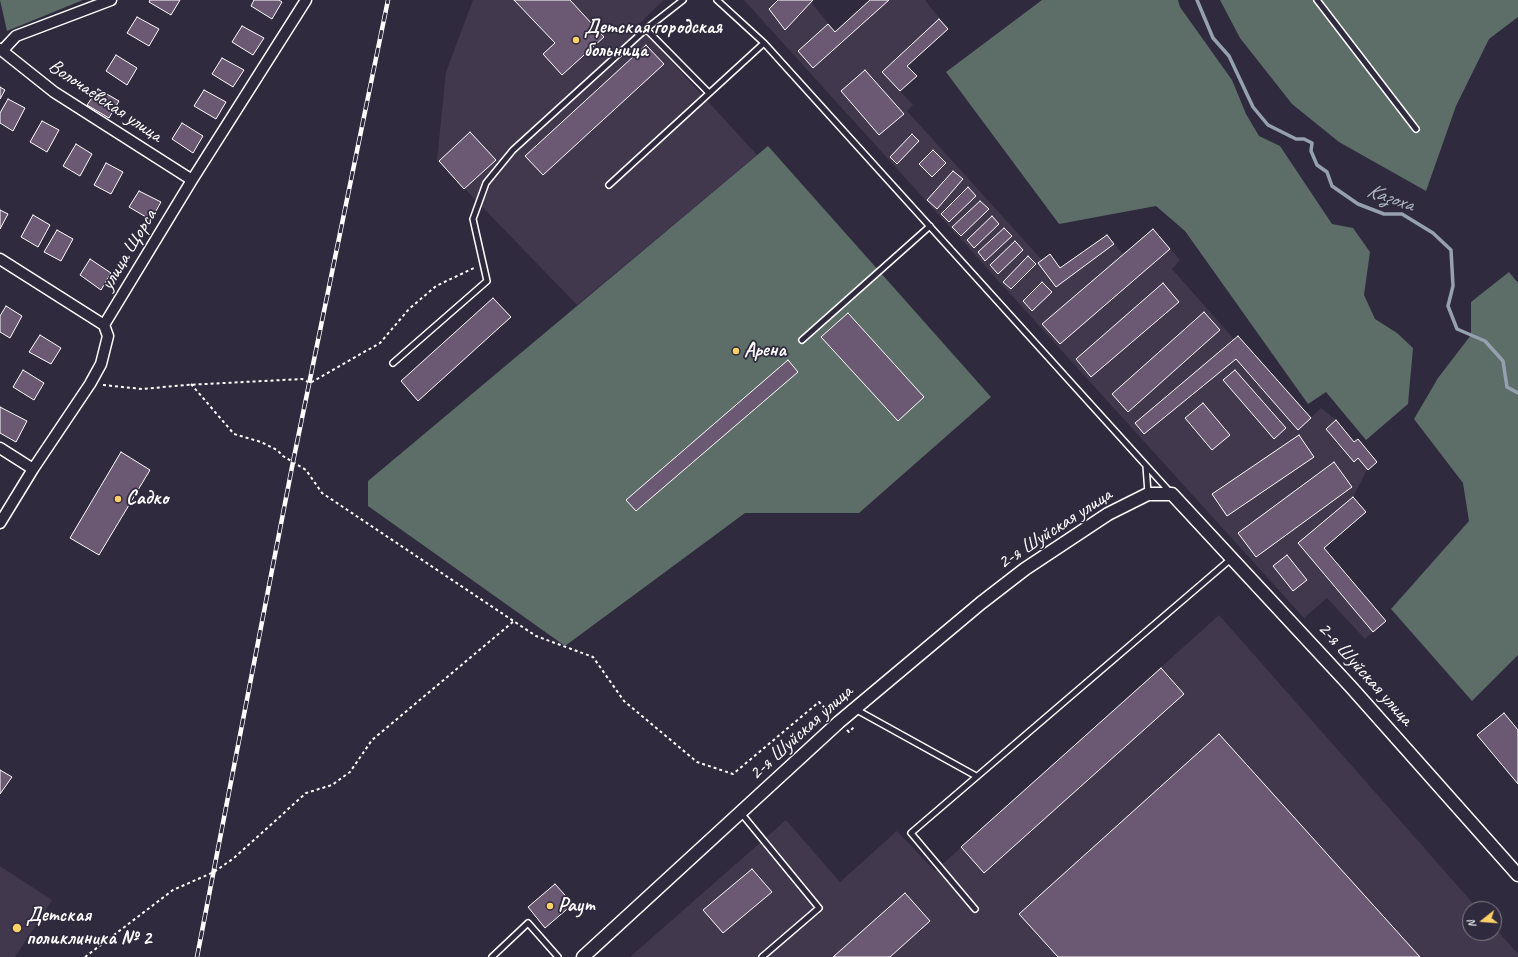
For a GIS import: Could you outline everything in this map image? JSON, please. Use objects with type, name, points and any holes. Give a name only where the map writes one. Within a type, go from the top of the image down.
[{"type":"street","points":[[1,48],[16,36],[111,0]]},
{"type":"street","name":"улица Щорса","points":[[104,325],[192,180],[306,0]]},
{"type":"street","name":"Волочаевская улица","points":[[1,48],[54,92],[192,180]]},
{"type":"street","points":[[0,259],[104,325],[108,336],[101,364],[90,384],[33,469],[0,523]]},
{"type":"street","points":[[0,448],[33,469]]},
{"type":"street","name":"2-я Шуйская улица","points":[[583,957],[839,722],[981,603],[1025,569],[1108,514],[1148,494],[1172,494],[1352,687],[1518,875]]},
{"type":"lane","points":[[394,363],[487,281],[473,219],[486,183],[513,150],[646,29],[683,0]]},
{"type":"lane","points":[[717,0],[764,43],[1172,494]]},
{"type":"lane","points":[[1317,0],[1416,129]]},
{"type":"lane","points":[[646,29],[708,92]]},
{"type":"lane","points":[[609,185],[708,92],[764,43]]},
{"type":"lane","points":[[802,340],[930,226]]},
{"type":"lane","points":[[1146,466],[1148,494]]},
{"type":"lane","points":[[974,909],[911,833],[1232,558]]},
{"type":"lane","points":[[855,709],[976,776]]},
{"type":"lane","points":[[741,813],[819,908],[762,957]]},
{"type":"lane","points":[[492,957],[528,923],[558,957]]},
{"type":"path","points":[[90,384],[142,389],[191,384],[302,380],[310,383],[380,343],[409,309],[436,286],[482,264]]},
{"type":"path","points":[[191,384],[234,434],[261,442],[277,450],[283,456],[306,470],[322,493],[536,636],[593,657],[624,701],[697,762],[733,774],[819,702],[849,732],[866,715]]},
{"type":"path","points":[[85,957],[173,890],[214,872],[234,858],[306,793],[332,785],[350,772],[372,740],[514,621]]},
{"type":"shaded area","points":[[473,0],[664,0],[638,25],[757,155],[577,305],[437,160],[446,72]]},
{"type":"shaded area","points":[[744,0],[813,0],[811,2],[835,32],[870,0],[925,0],[948,29],[908,66],[917,76],[900,91],[913,105],[907,111],[1042,260],[1050,254],[1061,268],[1107,235],[1123,254],[1153,229],[1180,260],[1172,269],[1234,339],[1238,336],[1311,417],[1321,408],[1336,420],[1354,442],[1358,439],[1377,462],[1367,470],[1353,497],[1366,512],[1324,548],[1386,621],[1365,639],[1327,598],[1304,618]]},
{"type":"shaded area","points":[[1219,615],[1471,901],[1462,901],[1462,941],[1502,941],[1502,936],[1518,954],[1518,957],[630,957],[786,820],[840,882],[897,831],[935,871]]},
{"type":"shaded area","name":"Детская поликлиника № 2","points":[[0,866],[52,900],[15,957],[0,957]]},
{"type":"green space","points":[[0,0],[83,0],[7,31]]},
{"type":"green space","points":[[1042,0],[1178,0],[1180,7],[1232,80],[1246,114],[1259,136],[1280,146],[1332,224],[1353,228],[1370,252],[1364,295],[1375,319],[1397,333],[1413,348],[1408,404],[1366,440],[1326,392],[1308,404],[1185,231],[1156,206],[1059,224],[946,72]]},
{"type":"green space","points":[[1220,0],[1518,0],[1518,17],[1489,39],[1456,106],[1426,191],[1339,142],[1292,104],[1240,38]]},
{"type":"green space","name":"Арена","points":[[768,146],[991,397],[859,513],[745,513],[565,646],[368,506],[368,481]]},
{"type":"green space","points":[[1509,272],[1518,283],[1518,655],[1472,701],[1391,609],[1469,521],[1463,483],[1414,419],[1438,378],[1471,335],[1471,302]]},
{"type":"building","points":[[150,0],[180,0],[171,15],[149,2]]},
{"type":"building","points":[[254,0],[279,0],[282,2],[272,19],[251,6]]},
{"type":"building","name":"Детская городская больница","points":[[514,0],[570,0],[604,37],[562,75],[543,54],[555,43]]},
{"type":"building","points":[[778,0],[813,0],[785,30],[769,9]]},
{"type":"building","points":[[870,0],[889,0],[813,68],[798,51],[828,24],[835,32]]},
{"type":"building","points":[[137,17],[159,29],[149,46],[127,33]]},
{"type":"building","points":[[939,19],[948,29],[907,66],[917,76],[900,91],[882,72]]},
{"type":"building","points":[[242,26],[264,38],[253,55],[232,42]]},
{"type":"building","points":[[646,45],[664,64],[543,175],[525,156]]},
{"type":"building","points":[[116,55],[137,68],[127,85],[106,71]]},
{"type":"building","points":[[222,58],[244,70],[233,87],[212,74]]},
{"type":"building","points":[[865,70],[904,114],[879,135],[841,91]]},
{"type":"building","points":[[0,87],[5,90],[0,99]]},
{"type":"building","points":[[98,89],[119,101],[109,118],[87,105]]},
{"type":"building","points":[[204,90],[226,102],[216,119],[194,106]]},
{"type":"building","points":[[8,99],[25,108],[13,131],[0,123],[0,113]]},
{"type":"building","points":[[42,121],[59,130],[47,152],[30,142]]},
{"type":"building","points":[[182,123],[203,136],[193,153],[172,139]]},
{"type":"building","points":[[470,132],[496,160],[464,189],[439,161]]},
{"type":"building","points":[[912,134],[919,141],[897,164],[890,157]]},
{"type":"building","points":[[76,144],[92,154],[80,176],[63,166]]},
{"type":"building","points":[[933,150],[946,163],[932,177],[919,164]]},
{"type":"building","points":[[106,163],[123,172],[111,194],[94,185]]},
{"type":"building","points":[[953,171],[963,179],[937,209],[927,200]]},
{"type":"building","points":[[968,187],[976,196],[949,222],[941,214]]},
{"type":"building","points":[[139,191],[161,202],[151,220],[129,207]]},
{"type":"building","points":[[980,201],[989,209],[961,236],[952,227]]},
{"type":"building","points":[[0,210],[8,214],[0,229]]},
{"type":"building","points":[[33,215],[50,225],[38,247],[21,237]]},
{"type":"building","points":[[992,216],[999,224],[974,248],[967,240]]},
{"type":"building","points":[[1004,228],[1012,236],[985,261],[978,252]]},
{"type":"building","points":[[1153,229],[1170,249],[1060,344],[1042,324]]},
{"type":"building","points":[[57,230],[73,239],[61,261],[44,252]]},
{"type":"building","points":[[1107,235],[1114,244],[1056,287],[1038,263],[1050,254],[1060,268]]},
{"type":"building","points":[[1015,241],[1023,250],[998,274],[990,265]]},
{"type":"building","points":[[1028,256],[1036,264],[1011,289],[1003,282]]},
{"type":"building","points":[[90,259],[111,273],[101,290],[80,275]]},
{"type":"building","points":[[1042,282],[1052,292],[1032,311],[1023,301]]},
{"type":"building","points":[[1163,283],[1179,302],[1091,377],[1076,359]]},
{"type":"building","points":[[493,298],[511,317],[418,401],[401,381]]},
{"type":"building","points":[[6,306],[22,316],[10,338],[0,332],[0,316]]},
{"type":"building","points":[[1204,312],[1220,330],[1128,412],[1112,394]]},
{"type":"building","name":"Арена","points":[[848,313],[924,397],[898,421],[821,337]]},
{"type":"building","points":[[40,335],[61,348],[51,364],[29,352]]},
{"type":"building","points":[[1238,336],[1311,418],[1298,430],[1236,359],[1144,434],[1135,423]]},
{"type":"building","points":[[788,360],[798,372],[636,511],[626,500]]},
{"type":"building","points":[[23,370],[44,383],[34,400],[13,387]]},
{"type":"building","points":[[1235,370],[1286,428],[1274,439],[1223,380]]},
{"type":"building","points":[[1203,403],[1230,435],[1212,450],[1185,418]]},
{"type":"building","points":[[0,407],[27,421],[16,442],[0,433]]},
{"type":"building","points":[[1336,420],[1354,442],[1358,439],[1377,462],[1368,470],[1358,458],[1354,462],[1326,429]]},
{"type":"building","points":[[1299,435],[1314,457],[1227,516],[1212,494]]},
{"type":"building","points":[[121,452],[150,470],[99,555],[70,538]]},
{"type":"building","points":[[1334,462],[1352,487],[1256,557],[1238,533]]},
{"type":"building","points":[[1353,497],[1366,512],[1324,548],[1386,621],[1373,632],[1298,543]]},
{"type":"building","points":[[1287,555],[1307,580],[1293,591],[1273,566]]},
{"type":"building","points":[[1161,668],[1184,694],[984,873],[961,847]]},
{"type":"building","points":[[1504,713],[1518,730],[1518,784],[1477,735]]},
{"type":"building","points":[[1219,734],[1420,957],[1058,957],[1019,914]]},
{"type":"building","points":[[0,770],[12,777],[0,794]]},
{"type":"building","points":[[752,869],[772,892],[723,933],[703,910]]},
{"type":"building","name":"Раут","points":[[555,884],[573,904],[545,928],[528,907]]},
{"type":"building","points":[[905,893],[930,921],[890,957],[833,957]]},
{"type":"waterway","name":"Казоха","points":[[1197,0],[1213,38],[1229,56],[1253,107],[1268,125],[1296,139],[1304,139],[1312,143],[1311,151],[1317,165],[1327,172],[1332,186],[1358,204],[1384,214],[1402,214],[1433,233],[1451,250],[1453,286],[1448,306],[1457,329],[1485,341],[1503,361],[1507,387],[1518,393]]},
{"type":"railway","points":[[197,957],[293,462],[388,0]]},
{"type":"place","name":"Детская городская больница","points":[[576,40]]},
{"type":"place","name":"Арена","points":[[736,351]]},
{"type":"place","name":"Садко","points":[[118,499]]},
{"type":"place","name":"Раут","points":[[550,906]]},
{"type":"place","name":"Детская поликлиника № 2","points":[[17,928]]}]
